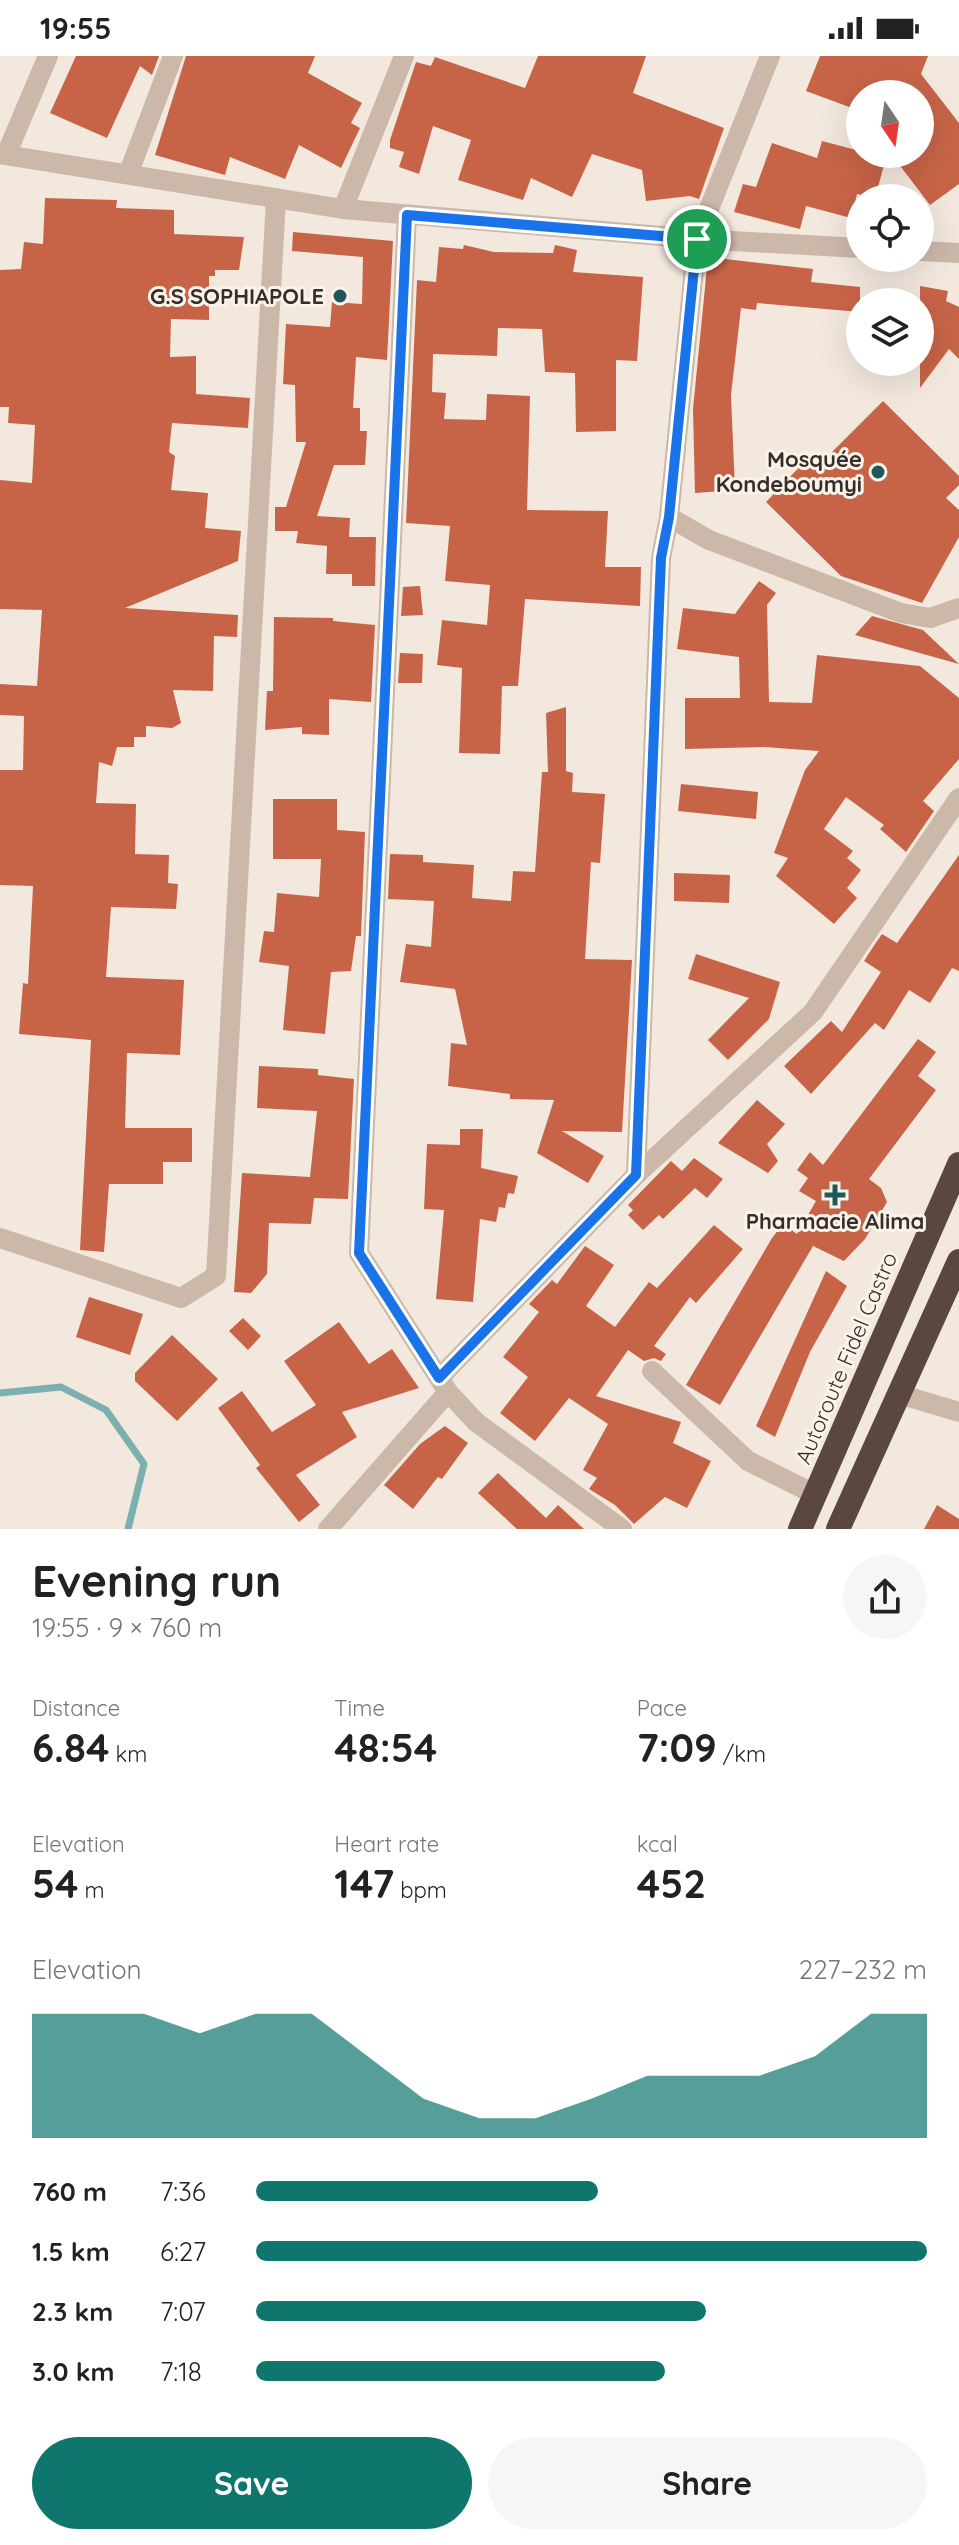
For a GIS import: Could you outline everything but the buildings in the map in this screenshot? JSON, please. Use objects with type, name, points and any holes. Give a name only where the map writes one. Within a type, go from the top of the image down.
[{"type":"highway","name":"Autoroute Fidel Castro","points":[[800,1529],[959,1164]]},
{"type":"highway","points":[[838,1529],[959,1261]]},
{"type":"street","points":[[48,56],[3,154],[343,209],[697,239],[846,247]]},
{"type":"street","points":[[129,172],[173,56]]},
{"type":"street","points":[[343,209],[404,56]]},
{"type":"street","points":[[636,1175],[661,558],[669,517],[697,239],[770,56]]},
{"type":"street","points":[[0,1238],[181,1298],[216,1276],[276,199]]},
{"type":"street","points":[[407,215],[359,1253],[443,1385],[476,1422],[622,1529]]},
{"type":"street","points":[[934,252],[959,253]]},
{"type":"street","points":[[669,517],[709,540],[901,613],[930,618],[959,608]]},
{"type":"street","points":[[328,1529],[443,1385],[636,1175],[813,1012],[959,798]]},
{"type":"street","points":[[652,1371],[748,1461],[816,1495]]},
{"type":"street","points":[[899,1394],[959,1412]]},
{"type":"waterway","points":[[0,1393],[61,1387],[106,1410],[144,1464],[128,1529]]},
{"type":"place","name":"G.S SOPHIAPOLE","points":[[340,296]]},
{"type":"place","name":"Mosquée Kondeboumyi","points":[[878,472]]},
{"type":"place","name":"Pharmacie Alima","points":[[835,1195]]},
{"type":"route","points":[[407,215],[697,239],[669,517],[661,558],[636,1175],[439,1378],[359,1253],[407,215]]}]
